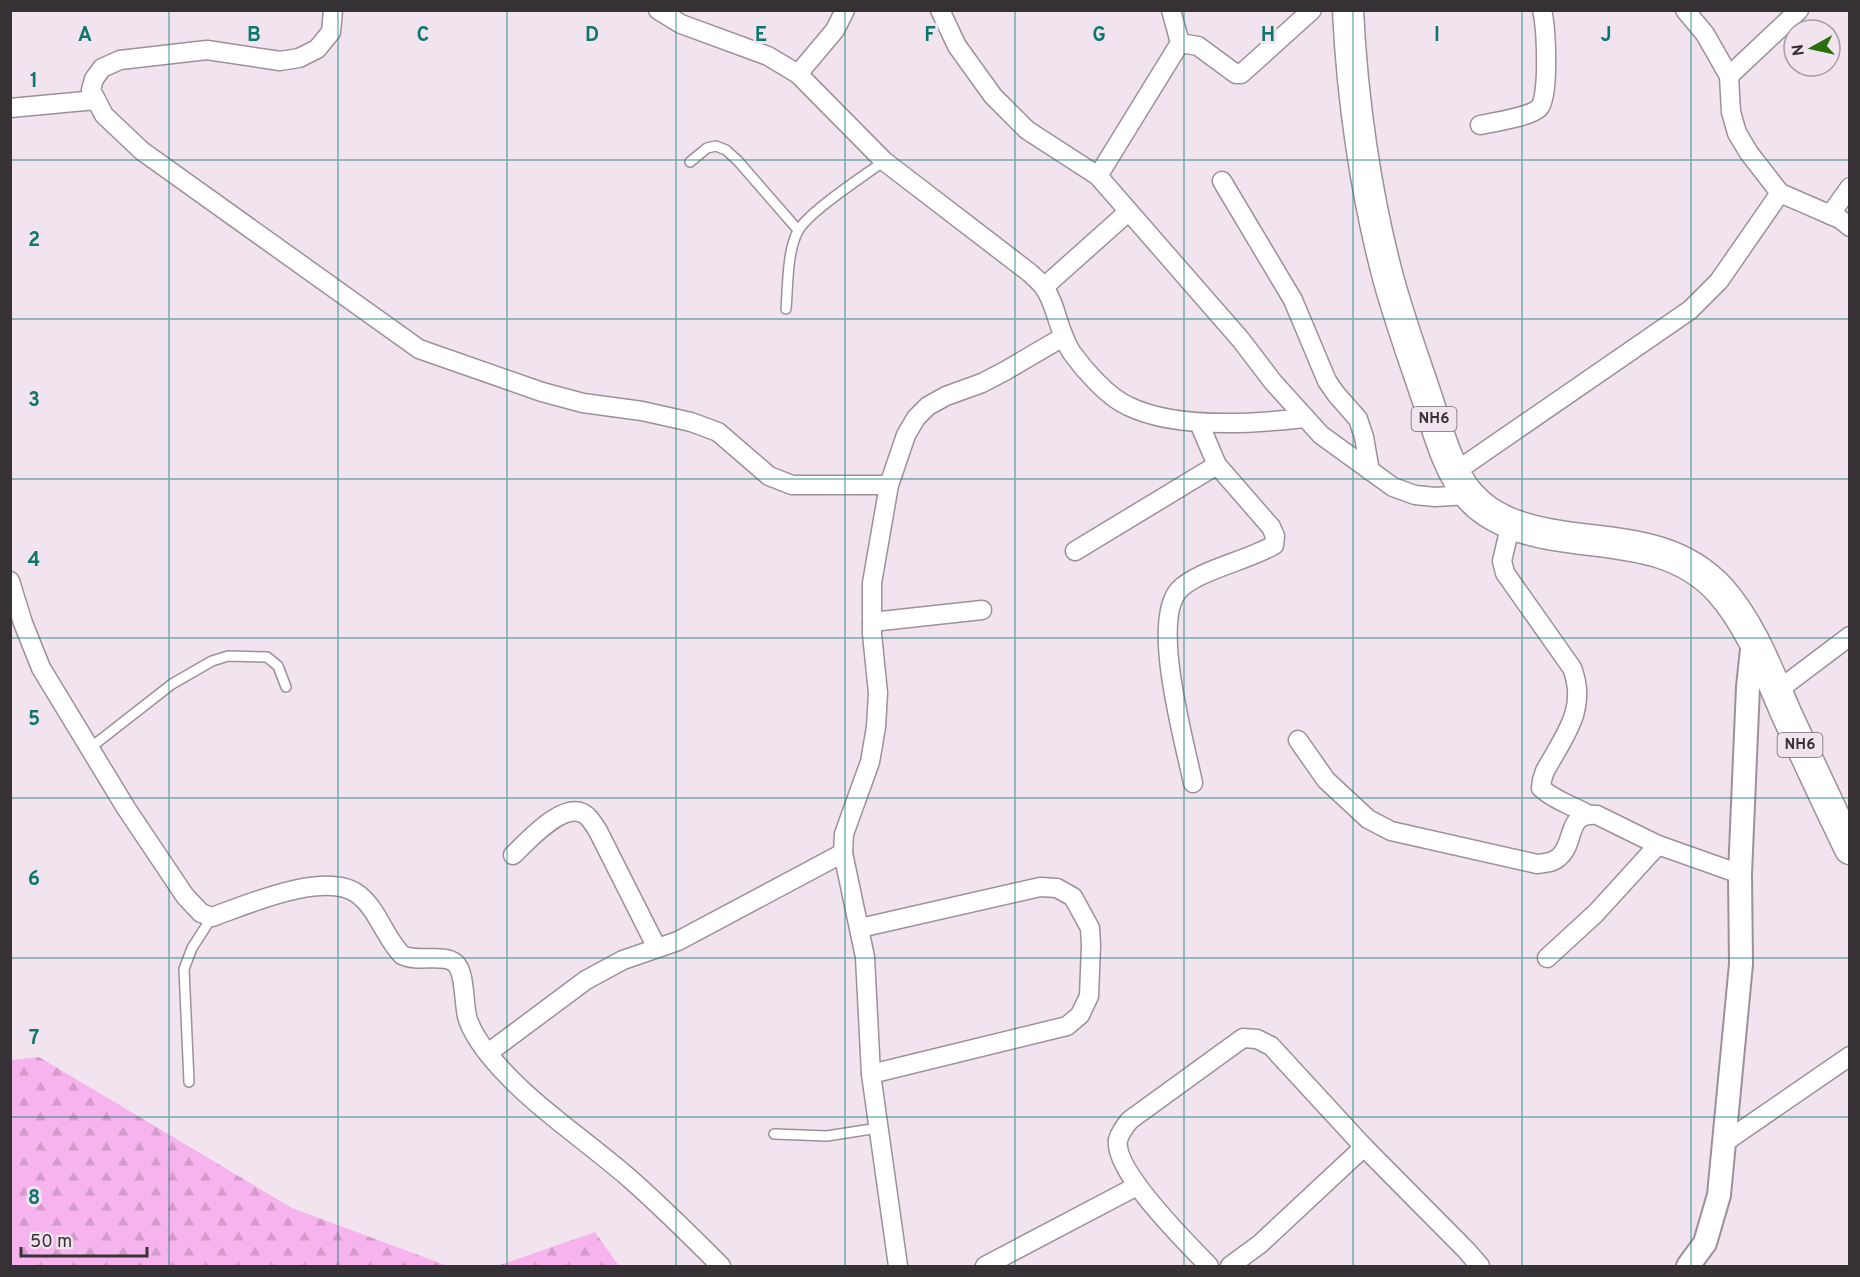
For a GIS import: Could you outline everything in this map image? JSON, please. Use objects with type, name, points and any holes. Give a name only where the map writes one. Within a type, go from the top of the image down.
[{"type":"highway","name":"NH6","points":[[1348,10],[1361,137],[1379,240],[1399,314],[1440,437],[1462,484],[1489,513],[1511,523],[1534,531],[1640,547],[1689,565],[1720,590],[1754,640],[1850,849]]},
{"type":"street","points":[[333,10],[331,32],[317,49],[299,58],[280,61],[207,50],[120,60],[102,68],[94,79],[91,90],[104,115],[142,151],[419,349],[542,392],[583,403],[642,411],[691,422],[718,432],[770,476],[792,485],[890,485]]},
{"type":"street","points":[[658,10],[681,24],[768,56],[798,74],[884,161],[1030,273],[1044,287],[1063,337],[1073,354],[1110,395],[1127,406],[1150,415],[1199,423],[1272,422],[1304,418]]},
{"type":"street","points":[[798,74],[835,30],[845,10]]},
{"type":"street","points":[[940,10],[957,46],[993,96],[1027,129],[1098,176],[1241,340],[1304,418],[1321,435],[1393,488],[1415,495],[1435,497],[1462,484],[1690,310],[1719,280],[1780,193]]},
{"type":"street","points":[[1098,176],[1180,43],[1171,10]]},
{"type":"street","points":[[1180,43],[1198,46],[1236,74],[1241,74],[1311,10]]},
{"type":"street","points":[[1480,125],[1526,114],[1536,110],[1543,103],[1546,42],[1542,10]]},
{"type":"street","points":[[1685,10],[1705,34],[1729,76],[1731,112],[1737,133],[1749,153],[1780,193],[1840,219],[1850,227]]},
{"type":"street","points":[[1729,76],[1799,10]]},
{"type":"street","points":[[10,108],[96,99]]},
{"type":"street","points":[[1222,182],[1293,300],[1327,381],[1358,419],[1370,471]]},
{"type":"street","points":[[1830,215],[1850,187]]},
{"type":"street","points":[[1044,287],[1128,212]]},
{"type":"street","points":[[898,1266],[871,1074],[865,957],[843,853],[844,834],[870,762],[876,727],[878,693],[872,622],[872,583],[890,485],[906,435],[916,418],[928,406],[946,396],[982,383],[1063,337]]},
{"type":"street","points":[[1193,783],[1170,677],[1168,648],[1172,601],[1179,589],[1197,578],[1274,545],[1275,536],[1271,526],[1217,465],[1199,423]]},
{"type":"street","points":[[1076,551],[1217,465]]},
{"type":"street","points":[[1511,523],[1502,561],[1505,573],[1572,668],[1576,680],[1577,708],[1545,771],[1541,788],[1560,801],[1575,806],[1587,814],[1597,815],[1658,844],[1740,874]]},
{"type":"street","points":[[10,581],[23,622],[42,668],[126,808],[184,896],[201,913],[212,917],[288,890],[309,886],[331,886],[358,894],[371,908],[402,955],[415,959],[450,960],[458,966],[469,1022],[488,1053],[525,1093],[629,1178],[721,1266]]},
{"type":"street","points":[[872,622],[982,610]]},
{"type":"street","points":[[1777,691],[1850,636]]},
{"type":"street","points":[[1688,1266],[1705,1243],[1719,1195],[1725,1142],[1741,964],[1740,874],[1748,687],[1754,640]]},
{"type":"street","points":[[1298,740],[1326,780],[1368,819],[1391,831],[1537,864],[1551,862],[1561,856],[1578,819],[1587,814]]},
{"type":"street","points":[[513,855],[552,820],[565,812],[575,811],[586,815],[598,831],[657,948]]},
{"type":"street","points":[[1547,958],[1596,914],[1658,844]]},
{"type":"street","points":[[488,1053],[586,980],[623,960],[678,941],[843,853]]},
{"type":"street","points":[[860,928],[1040,887],[1057,888],[1073,897],[1090,928],[1089,996],[1080,1015],[1067,1026],[871,1074]]},
{"type":"street","points":[[1209,1266],[1137,1186],[1120,1156],[1118,1141],[1122,1130],[1130,1120],[1243,1038],[1257,1039],[1272,1046],[1364,1147],[1480,1266]]},
{"type":"street","points":[[1725,1142],[1850,1056]]},
{"type":"street","points":[[1230,1266],[1260,1244],[1364,1147]]},
{"type":"street","points":[[985,1266],[1137,1186]]},
{"type":"lane","points":[[690,162],[707,148],[716,146],[726,150],[798,230]]},
{"type":"lane","points":[[786,309],[792,252],[798,230],[812,214],[884,161]]},
{"type":"lane","points":[[90,748],[172,684],[212,661],[228,656],[267,657],[278,666],[285,687]]},
{"type":"lane","points":[[189,1082],[184,969],[192,948],[212,917]]},
{"type":"lane","points":[[774,1134],[827,1136],[878,1128]]},
{"type":"green space","points":[[39,1057],[292,1208],[448,1266],[11,1266],[11,1060]]},
{"type":"green space","points":[[595,1232],[619,1266],[497,1266]]}]
